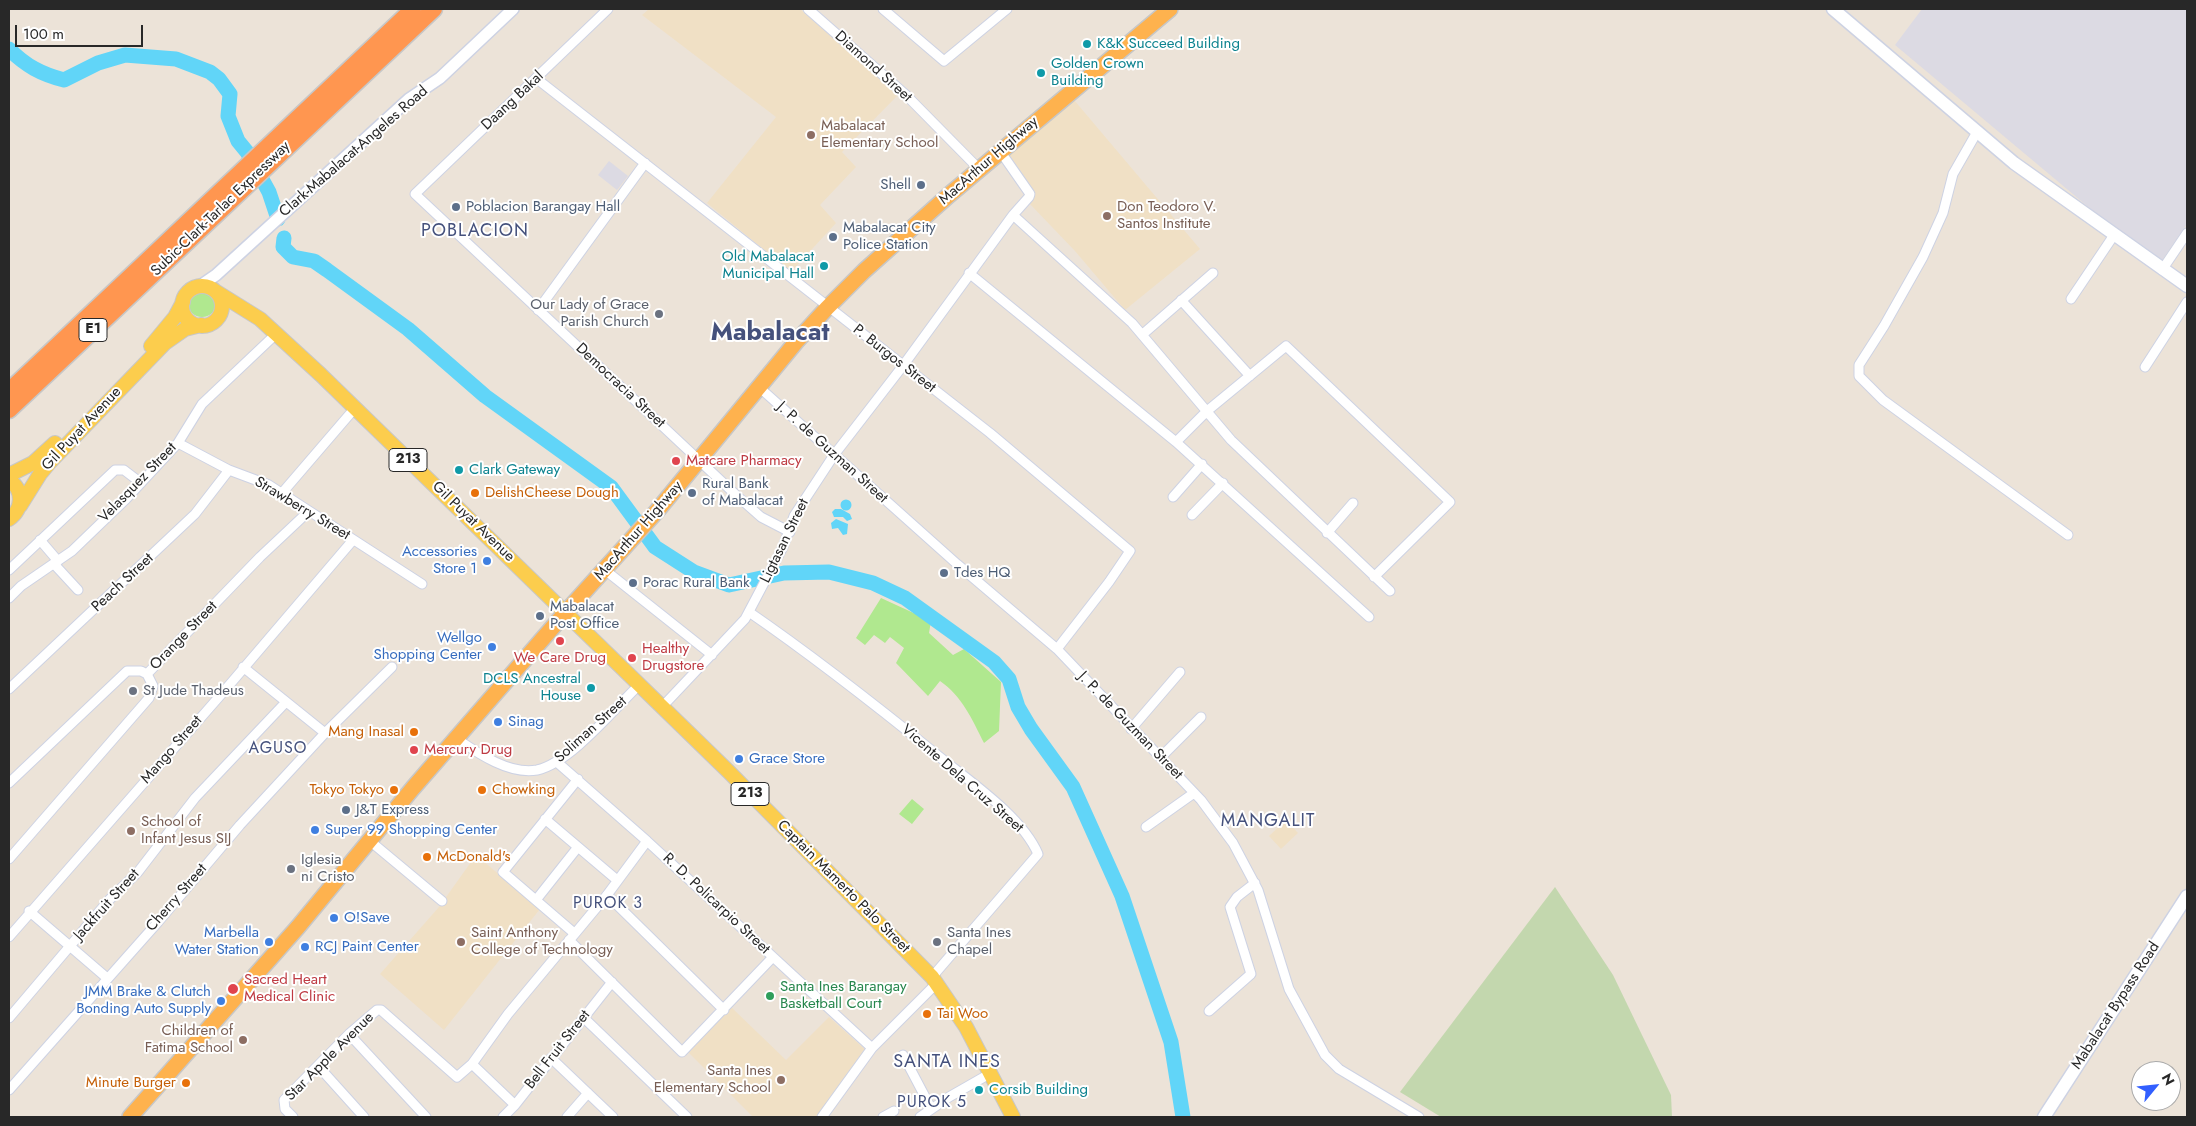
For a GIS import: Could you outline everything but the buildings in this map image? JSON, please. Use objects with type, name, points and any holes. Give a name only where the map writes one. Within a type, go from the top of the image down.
[{"type":"highway","name":"Subic-Clark-Tarlac Expressway","points":[[9,410],[173,246],[285,139],[413,9]]},
{"type":"highway","name":"Subic-Clark-Tarlac Expressway","points":[[285,139],[434,9]]},
{"type":"highway","name":"MacArthur Highway","points":[[130,1117],[298,927],[566,612],[657,511],[796,342],[827,308],[864,270],[979,169],[1170,9]]},
{"type":"highway","name":"Subic-Clark-Tarlac Expressway","points":[[9,391],[173,246]]},
{"type":"main road","points":[[1832,9],[2014,163],[2114,236],[2187,286]]},
{"type":"main road","points":[[219,317],[222,301],[213,282],[189,291],[183,302],[183,310],[186,318],[201,325],[212,323],[231,311],[247,312]]},
{"type":"main road","name":"Gil Puyat Avenue","points":[[213,282],[247,312],[260,319],[566,612]]},
{"type":"main road","name":"Gil Puyat Avenue","points":[[9,475],[34,463],[45,454],[161,335],[175,317],[183,302]]},
{"type":"main road","name":"Gil Puyat Avenue","points":[[9,519],[50,462],[165,343],[185,330],[201,325]]},
{"type":"main road","points":[[9,480],[18,490],[20,506]]},
{"type":"main road","name":"Captain Mamerto Palo Street","points":[[566,612],[935,980],[966,1027],[991,1073]]},
{"type":"main road","name":"Mabalacat Bypass Road","points":[[2044,1117],[2187,896]]},
{"type":"main road","name":"213","points":[[991,1073],[1013,1117]]},
{"type":"street","name":"Clark-Mabalacat-Angeles Road","points":[[213,282],[409,99],[440,78],[513,9]]},
{"type":"street","name":"Daang Bakal","points":[[415,191],[536,79],[608,9]]},
{"type":"street","name":"Diamond Street","points":[[808,9],[907,96],[979,169]]},
{"type":"street","points":[[883,9],[944,61],[996,12],[1007,9]]},
{"type":"street","name":"P. Burgos Street","points":[[536,79],[902,367],[990,433],[1130,551],[1109,582],[1057,649]]},
{"type":"street","points":[[1978,132],[1953,174],[1943,213],[1923,257],[1884,326],[1859,365],[1859,376],[1883,400],[2068,535]]},
{"type":"street","name":"Ligtasan Street","points":[[662,707],[750,612],[790,532],[794,516],[834,455],[902,367],[969,273],[1029,197],[1030,194],[1000,151]]},
{"type":"street","points":[[538,310],[645,163]]},
{"type":"street","name":"Democracia Street","points":[[415,191],[416,197],[761,517],[790,532]]},
{"type":"street","points":[[1013,215],[1143,334],[1231,440],[1390,591]]},
{"type":"street","points":[[2162,270],[2187,233]]},
{"type":"street","points":[[2071,299],[2114,236]]},
{"type":"street","points":[[969,273],[1202,464],[1256,516],[1369,617]]},
{"type":"street","points":[[1143,334],[1213,273]]},
{"type":"street","points":[[1181,300],[1250,376]]},
{"type":"street","points":[[2145,366],[2187,302]]},
{"type":"street","name":"Velasquez Street","points":[[9,598],[21,586],[72,551],[141,483],[178,443],[202,404],[276,334]]},
{"type":"street","points":[[1176,442],[1206,411],[1286,346],[1450,502],[1374,577]]},
{"type":"street","name":"J. P. de Guzman Street","points":[[760,388],[1057,649],[1131,729],[1161,757],[1194,793],[1233,843],[1255,883],[1289,989],[1325,1056],[1346,1073],[1419,1117]]},
{"type":"street","points":[[282,493],[355,408]]},
{"type":"street","name":"Strawberry Street","points":[[178,443],[229,470],[269,485],[422,584]]},
{"type":"street","points":[[1172,497],[1202,464]]},
{"type":"street","points":[[9,570],[115,470],[124,470],[141,483]]},
{"type":"street","name":"Peach Street","points":[[9,689],[195,514],[229,470]]},
{"type":"street","points":[[1192,515],[1223,483]]},
{"type":"street","points":[[1327,533],[1353,503]]},
{"type":"street","name":"Orange Street","points":[[9,783],[127,671],[141,671],[147,674],[260,557],[309,511]]},
{"type":"street","points":[[40,540],[78,590]]},
{"type":"street","name":"Mango Street","points":[[9,937],[29,911],[225,690],[242,667],[353,540]]},
{"type":"street","points":[[605,570],[712,655]]},
{"type":"street","name":"Vicente Dela Cruz Street","points":[[750,612],[838,675],[956,770],[1012,818],[1034,844],[1038,854],[935,980]]},
{"type":"street","points":[[242,667],[325,734]]},
{"type":"street","name":"Cherry Street","points":[[9,1090],[240,825],[325,734],[392,667]]},
{"type":"street","points":[[1131,729],[1180,672]]},
{"type":"street","points":[[9,859],[149,698],[153,686],[147,674]]},
{"type":"street","name":"Soliman Street","points":[[457,739],[485,757],[527,770],[537,770],[558,763],[639,685]]},
{"type":"street","name":"Jackfruit Street","points":[[9,1018],[109,900],[138,872],[194,798],[286,702]]},
{"type":"street","points":[[1161,757],[1201,716]]},
{"type":"street","name":"R. D. Policarpio Street","points":[[558,763],[647,841],[872,1048]]},
{"type":"street","points":[[578,779],[503,872],[536,900],[612,982],[682,1052],[773,957]]},
{"type":"street","points":[[1146,827],[1194,793]]},
{"type":"street","points":[[545,819],[617,880]]},
{"type":"street","points":[[370,841],[442,901]]},
{"type":"street","points":[[515,1104],[472,1064],[508,1014],[607,895],[647,841]]},
{"type":"street","points":[[536,900],[578,847]]},
{"type":"street","points":[[1209,1011],[1251,974],[1230,907],[1236,896],[1255,883]]},
{"type":"street","points":[[607,895],[724,1010]]},
{"type":"street","points":[[29,911],[107,978]]},
{"type":"street","points":[[822,1117],[872,1048],[935,980]]},
{"type":"street","name":"Bell Fruit Street","points":[[503,1117],[612,982]]},
{"type":"street","name":"Star Apple Avenue","points":[[293,1117],[286,1110],[284,1100],[371,1013],[380,1010],[457,1077],[472,1064]]},
{"type":"street","points":[[584,1018],[687,1117]]},
{"type":"street","points":[[349,1034],[426,1117]]},
{"type":"street","points":[[903,1055],[931,1108]]},
{"type":"street","points":[[551,1058],[613,1117]]},
{"type":"street","points":[[319,1067],[364,1117]]},
{"type":"street","points":[[920,1117],[931,1108],[991,1073]]},
{"type":"street","points":[[567,1117],[588,1093]]},
{"type":"street","points":[[884,1117],[894,1111]]},
{"type":"shaded area","name":"Mabalacat Elementary School","points":[[649,9],[800,9],[898,95],[842,152],[856,167],[820,205],[836,223],[791,272],[707,203],[776,117],[642,15]]},
{"type":"shaded area","points":[[1922,9],[2187,9],[2187,224],[2160,263],[2111,226],[1895,45]]},
{"type":"shaded area","name":"Don Teodoro V. Santos Institute","points":[[1074,100],[1200,249],[1125,310],[1075,251],[1029,203],[1034,196],[1005,157]]},
{"type":"shaded area","points":[[609,161],[628,176],[617,190],[598,175]]},
{"type":"shaded area","points":[[1286,820],[1298,833],[1281,849],[1269,836]]},
{"type":"shaded area","name":"Saint Anthony College of Technology","points":[[476,855],[540,909],[444,1030],[380,974],[439,907]]},
{"type":"shaded area","name":"Santa Ines Elementary School","points":[[731,1007],[786,1060],[829,1017],[868,1052],[816,1117],[753,1117],[688,1052]]},
{"type":"green space","points":[[202,289],[212,293],[216,303],[212,313],[202,317],[192,313],[188,303],[192,293]]},
{"type":"green space","points":[[881,598],[931,621],[929,633],[953,655],[964,649],[1001,682],[999,731],[984,743],[966,709],[948,687],[940,681],[928,696],[896,663],[904,648],[890,637],[885,643],[874,635],[865,645],[856,638]]},
{"type":"green space","points":[[912,799],[924,809],[912,824],[899,814]]},
{"type":"green space","points":[[1555,887],[1613,975],[1671,1095],[1672,1117],[1441,1117],[1400,1092]]},
{"type":"water","points":[[846,499],[852,505],[846,511],[840,505]]},
{"type":"water","points":[[835,509],[841,509],[850,514],[852,519],[847,521],[843,517],[834,517],[832,512]]},
{"type":"water","points":[[836,519],[848,524],[847,534],[843,535],[838,528],[832,529],[831,523]]},
{"type":"waterway","points":[[9,49],[34,69],[64,80],[98,63],[125,55],[176,59],[210,72],[219,79],[230,94],[228,116],[238,141],[247,152],[269,192],[278,219]]},
{"type":"waterway","points":[[284,238],[283,247],[293,257],[314,261],[327,270],[408,329],[485,396],[611,487],[655,547],[694,572],[729,585],[784,573],[829,572],[873,583],[905,598],[994,662],[1009,679],[1018,707],[1031,729],[1073,787],[1122,896],[1171,1042],[1183,1117]]},
{"type":"place","name":"K&K Succeed Building","points":[[1087,44]]},
{"type":"place","name":"Golden Crown Building","points":[[1041,73]]},
{"type":"place","name":"Mabalacat Elementary School","points":[[811,135]]},
{"type":"place","name":"Shell","points":[[921,185]]},
{"type":"place","name":"Poblacion Barangay Hall","points":[[456,207]]},
{"type":"place","name":"Don Teodoro V. Santos Institute","points":[[1107,216]]},
{"type":"place","name":"Mabalacat City Police Station","points":[[833,237]]},
{"type":"place","name":"Old Mabalacat Municipal Hall","points":[[824,266]]},
{"type":"place","name":"Our Lady of Grace Parish Church","points":[[659,314]]},
{"type":"place","name":"Matcare Pharmacy","points":[[676,461]]},
{"type":"place","name":"Clark Gateway","points":[[459,470]]},
{"type":"place","name":"DelishCheese Dough","points":[[475,493]]},
{"type":"place","name":"Rural Bank of Mabalacat","points":[[692,493]]},
{"type":"place","name":"Accessories Store 1","points":[[487,561]]},
{"type":"place","name":"Tdes HQ","points":[[944,573]]},
{"type":"place","name":"Porac Rural Bank","points":[[633,583]]},
{"type":"place","name":"Mabalacat Post Office","points":[[540,616]]},
{"type":"place","name":"We Care Drug","points":[[560,641]]},
{"type":"place","name":"Wellgo Shopping Center","points":[[492,647]]},
{"type":"place","name":"Healthy Drugstore","points":[[632,658]]},
{"type":"place","name":"DCLS Ancestral House","points":[[591,688]]},
{"type":"place","name":"St Jude Thadeus","points":[[133,691]]},
{"type":"place","name":"Sinag","points":[[498,722]]},
{"type":"place","name":"Mang Inasal","points":[[414,732]]},
{"type":"place","name":"Mercury Drug","points":[[414,750]]},
{"type":"place","name":"Grace Store","points":[[739,759]]},
{"type":"place","name":"Tokyo Tokyo","points":[[394,790]]},
{"type":"place","name":"Chowking","points":[[482,790]]},
{"type":"place","name":"J&T Express","points":[[346,810]]},
{"type":"place","name":"Super 99 Shopping Center","points":[[315,830]]},
{"type":"place","name":"School of Infant Jesus SIJ","points":[[131,831]]},
{"type":"place","name":"McDonald's","points":[[427,857]]},
{"type":"place","name":"Iglesia ni Cristo","points":[[291,869]]},
{"type":"place","name":"O!Save","points":[[334,918]]},
{"type":"place","name":"Marbella Water Station","points":[[269,942]]},
{"type":"place","name":"Saint Anthony College of Technology","points":[[461,942]]},
{"type":"place","name":"Santa Ines Chapel","points":[[937,942]]},
{"type":"place","name":"RCJ Paint Center","points":[[305,947]]},
{"type":"place","name":"Sacred Heart Medical Clinic","points":[[233,989]]},
{"type":"place","name":"Santa Ines Barangay Basketball Court","points":[[770,996]]},
{"type":"place","name":"JMM Brake & Clutch Bonding Auto Supply","points":[[221,1001]]},
{"type":"place","name":"Tai Woo","points":[[927,1014]]},
{"type":"place","name":"Children of Fatima School","points":[[243,1040]]},
{"type":"place","name":"Santa Ines Elementary School","points":[[781,1080]]},
{"type":"place","name":"Minute Burger","points":[[186,1083]]},
{"type":"place","name":"Corsib Building","points":[[979,1090]]},
{"type":"district","name":"POBLACION","points":[[475,232]]},
{"type":"district","name":"Mabalacat","points":[[770,334]]},
{"type":"district","name":"AGUSO","points":[[278,749]]},
{"type":"district","name":"MANGALIT","points":[[1268,822]]},
{"type":"district","name":"PUROK 3","points":[[608,904]]},
{"type":"district","name":"SANTA INES","points":[[947,1063]]},
{"type":"district","name":"PUROK 5","points":[[932,1103]]}]
